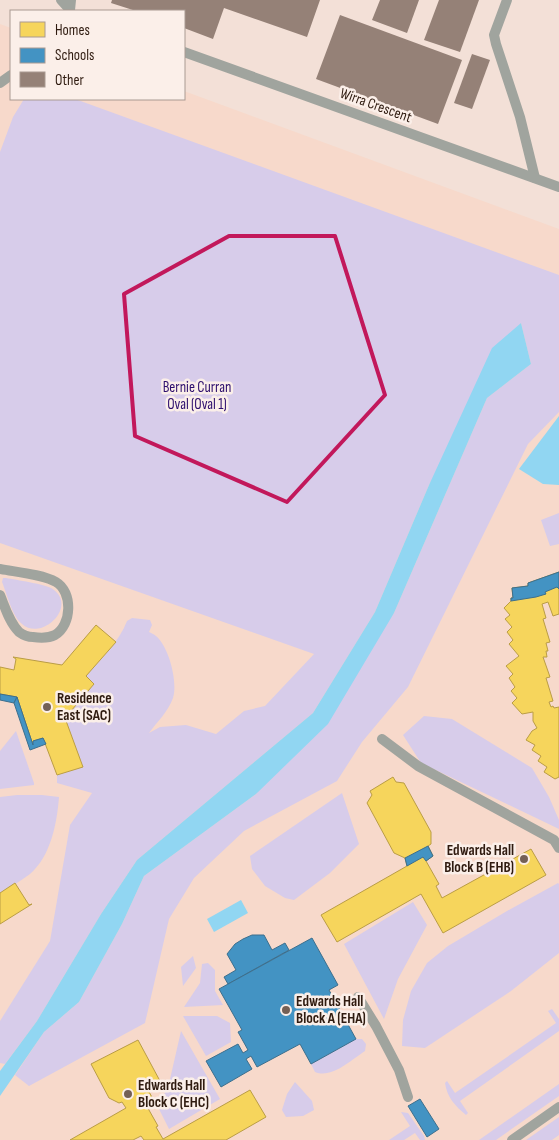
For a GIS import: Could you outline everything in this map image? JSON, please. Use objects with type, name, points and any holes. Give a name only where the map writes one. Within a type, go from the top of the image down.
[{"type":"lane","points":[[61,0],[71,8]]},
{"type":"lane","points":[[507,0],[494,35],[520,117],[534,178]]},
{"type":"lane","name":"Wirra Crescent","points":[[185,52],[559,187]]},
{"type":"lane","points":[[0,83],[10,75]]},
{"type":"lane","points":[[0,569],[47,578],[57,582],[67,596],[69,604],[66,620],[56,634],[48,637],[39,638],[21,634],[10,618],[0,594]]},
{"type":"lane","points":[[382,739],[418,766],[554,840],[559,848]]},
{"type":"lane","points":[[358,997],[399,1070],[408,1097]]},
{"type":"lane","points":[[512,1140],[559,1107]]},
{"type":"highlighted area","points":[[229,236],[335,236],[385,395],[287,502],[135,436],[124,294]]},
{"type":"shaded area","points":[[0,24],[10,28],[10,100],[185,100],[185,91],[559,229],[559,1140],[0,1140]]},
{"type":"green space","name":"Bernie Curran Oval (Oval 1)","points":[[23,100],[78,100],[559,275],[559,412],[528,444],[408,687],[362,742],[337,781],[244,831],[194,878],[169,919],[145,1023],[29,1086],[15,1075],[44,1032],[79,1002],[122,924],[144,876],[256,794],[394,613],[487,398],[531,364],[521,323],[429,485],[375,612],[313,713],[137,860],[101,914],[37,1021],[5,1064],[0,1063],[0,1021],[50,941],[70,825],[92,793],[57,783],[57,775],[83,767],[65,718],[94,684],[86,676],[114,643],[127,621],[132,618],[150,620],[152,625],[149,632],[161,641],[165,648],[173,674],[174,691],[171,703],[149,733],[160,727],[186,725],[216,734],[244,711],[265,706],[314,654],[0,543],[0,152],[13,117]]},
{"type":"green space","points":[[559,513],[559,544],[550,546],[541,520]]},
{"type":"green space","points":[[3,578],[51,588],[59,595],[62,603],[60,612],[48,625],[39,628],[30,628],[22,624],[15,616],[10,604],[2,582]]},
{"type":"green space","points":[[424,716],[452,719],[532,768],[549,797],[559,820],[559,829],[421,763],[403,735]]},
{"type":"green space","points":[[16,731],[34,785],[0,789],[0,751]]},
{"type":"green space","points":[[342,793],[359,844],[330,873],[294,900],[285,898],[265,886],[252,869],[250,856]]},
{"type":"green space","points":[[17,795],[59,797],[57,817],[48,849],[37,867],[27,877],[0,893],[0,797]]},
{"type":"green space","points":[[558,883],[559,953],[511,991],[425,1048],[402,1046],[403,1020],[411,991],[427,963],[448,946]]},
{"type":"green space","points":[[413,902],[427,925],[398,979],[384,1019],[344,944]]},
{"type":"green space","points":[[193,956],[196,968],[183,986],[181,967]]},
{"type":"green space","points":[[208,963],[215,970],[215,991],[223,1005],[184,1007],[200,983],[202,964]]},
{"type":"green space","points":[[552,1009],[559,1019],[559,1031],[460,1101],[468,1113],[466,1115],[458,1108],[452,1101],[445,1083],[447,1081],[455,1093],[556,1023],[548,1011]]},
{"type":"green space","points":[[183,1016],[217,1016],[230,1023],[231,1042],[206,1056]]},
{"type":"green space","points":[[181,1031],[220,1099],[169,1129],[157,1105],[168,1088]]},
{"type":"green space","points":[[356,1039],[362,1039],[366,1044],[365,1051],[335,1071],[328,1073],[315,1072],[311,1064]]},
{"type":"green space","points":[[295,1082],[312,1101],[314,1110],[303,1116],[286,1117],[282,1110],[287,1094]]},
{"type":"green space","points":[[559,1084],[559,1096],[496,1140],[479,1140]]},
{"type":"green space","points":[[401,1112],[408,1113],[425,1140],[420,1140],[415,1133],[404,1140],[389,1140],[410,1126]]},
{"type":"green space","points":[[559,1117],[559,1135],[552,1140],[526,1140]]},
{"type":"water","points":[[521,323],[531,364],[487,398],[394,613],[328,724],[256,794],[144,876],[122,924],[79,1002],[44,1032],[0,1096],[0,1071],[37,1021],[101,914],[137,860],[313,713],[375,612],[429,485],[492,348]]},
{"type":"water","points":[[559,416],[559,485],[543,484],[519,469]]},
{"type":"water","points":[[241,900],[248,913],[214,932],[207,919]]},
{"type":"building: Homes","points":[[559,572],[559,614],[553,616],[548,602],[542,604],[546,618],[543,619],[550,642],[546,643],[547,657],[543,657],[550,677],[546,678],[553,701],[549,702],[551,707],[559,707],[559,777],[555,779],[544,772],[547,767],[538,761],[541,756],[532,750],[535,745],[526,740],[532,731],[537,728],[533,721],[533,712],[522,714],[512,703],[517,698],[511,691],[515,687],[509,678],[513,674],[506,666],[519,656],[509,644],[513,640],[507,632],[512,627],[505,619],[510,615],[504,608],[513,598],[512,588],[528,586],[528,583]]},
{"type":"building: Homes","name":"Residence East (SAC)","points":[[96,625],[116,642],[86,676],[94,684],[65,718],[83,767],[57,775],[43,738],[33,741],[33,745],[17,697],[0,694],[0,667],[14,670],[16,659],[13,657],[62,665]]},
{"type":"building: Homes","name":"Edwards Hall Block B (EHB)","points":[[393,777],[396,782],[404,783],[431,832],[431,844],[428,846],[433,856],[426,861],[439,884],[436,886],[442,898],[531,849],[546,875],[443,933],[421,894],[337,942],[321,915],[407,866],[405,858],[394,853],[367,803],[372,795],[370,791]]},
{"type":"building: Homes","points":[[15,883],[29,905],[32,904],[0,924],[0,893]]},
{"type":"building: Homes","name":"Edwards Hall Block C (EHC)","points":[[138,1040],[160,1081],[147,1088],[153,1099],[145,1103],[163,1139],[250,1090],[266,1117],[226,1140],[144,1140],[141,1136],[133,1140],[70,1140],[126,1108],[122,1102],[119,1103],[109,1098],[91,1064]]},
{"type":"building: Schools","points":[[559,572],[559,589],[557,587],[545,592],[546,594],[511,601],[511,598],[513,598],[512,588],[528,586],[528,583]]},
{"type":"building: Schools","points":[[0,694],[17,697],[14,703],[0,700]]},
{"type":"building: Schools","points":[[17,697],[33,745],[33,741],[43,738],[46,744],[30,750],[14,703]]},
{"type":"building: Schools","points":[[428,846],[433,856],[426,861],[423,857],[407,866],[405,858]]},
{"type":"building: Schools","points":[[252,935],[264,935],[272,950],[285,943],[289,950],[228,984],[224,977],[236,970],[227,954],[235,944]]},
{"type":"building: Schools","name":"Edwards Hall Block A (EHA)","points":[[312,938],[338,985],[329,990],[356,1039],[311,1064],[300,1044],[257,1067],[251,1056],[246,1059],[252,1069],[221,1087],[206,1061],[238,1044],[243,1053],[248,1050],[238,1032],[242,1030],[219,989]]},
{"type":"building: Schools","points":[[420,1099],[439,1129],[427,1137],[408,1106]]},
{"type":"building: Other","points":[[112,0],[320,0],[307,37],[224,8],[213,39],[185,28],[185,10],[133,10],[111,3]]},
{"type":"building: Other","points":[[380,0],[419,0],[407,33],[372,20]]},
{"type":"building: Other","points":[[439,0],[479,0],[460,52],[424,40]]},
{"type":"building: Other","points":[[340,15],[462,60],[438,124],[316,79]]},
{"type":"building: Other","points":[[472,54],[490,60],[472,109],[454,103]]},
{"type":"place","name":"Residence East (SAC)","points":[[47,707]]},
{"type":"place","name":"Edwards Hall Block B (EHB)","points":[[524,859]]},
{"type":"place","name":"Edwards Hall Block A (EHA)","points":[[286,1010]]},
{"type":"place","name":"Edwards Hall Block C (EHC)","points":[[128,1094]]}]
